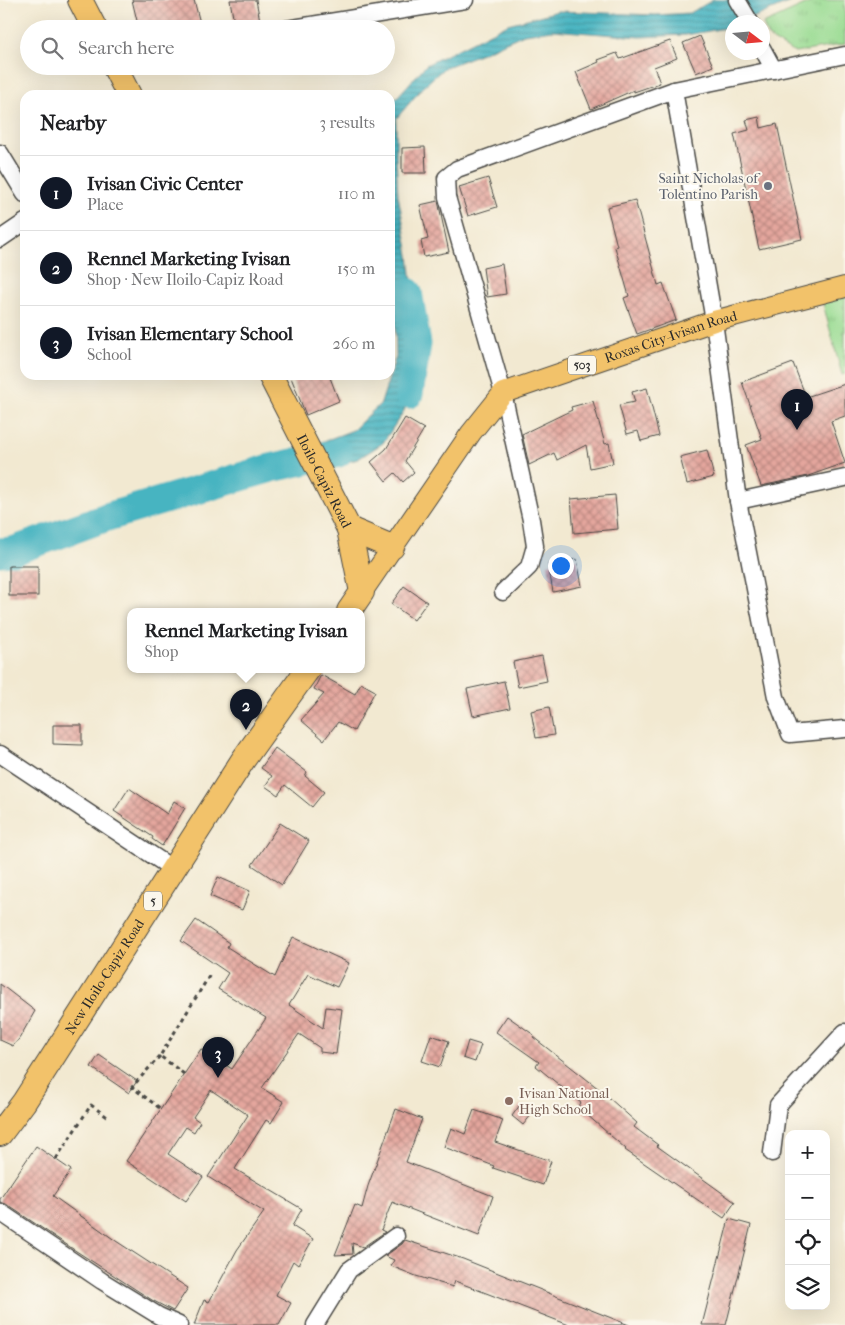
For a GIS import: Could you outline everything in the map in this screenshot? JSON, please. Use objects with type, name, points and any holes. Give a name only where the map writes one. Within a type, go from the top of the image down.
[{"type":"highway","points":[[80,0],[90,20]]},
{"type":"highway","points":[[119,75],[126,90]]},
{"type":"highway","name":"Iloilo-Capiz Road","points":[[272,380],[349,529],[362,592]]},
{"type":"highway","points":[[349,529],[392,547]]},
{"type":"highway","points":[[351,608],[362,592]]},
{"type":"highway","name":"New Iloilo-Capiz Road","points":[[0,1134],[24,1102],[243,760],[305,673]]},
{"type":"main road","name":"Roxas City-Ivisan Road","points":[[503,393],[714,321],[845,287]]},
{"type":"main road","points":[[362,592],[471,433],[503,393]]},
{"type":"street","points":[[329,20],[400,5],[466,0]]},
{"type":"street","points":[[737,0],[746,15]]},
{"type":"street","points":[[503,592],[528,567],[535,546],[503,393],[446,197],[446,178],[457,169],[674,90],[845,55]]},
{"type":"street","points":[[769,60],[774,70]]},
{"type":"street","points":[[674,90],[714,321],[738,501],[776,697],[790,734],[845,729]]},
{"type":"street","points":[[0,152],[20,186]]},
{"type":"street","points":[[0,239],[20,225]]},
{"type":"street","points":[[738,501],[845,478]]},
{"type":"street","points":[[0,754],[173,869]]},
{"type":"street","points":[[772,1153],[778,1105],[845,1032]]},
{"type":"street","points":[[0,1212],[110,1286],[159,1316],[179,1325]]},
{"type":"street","points":[[316,1325],[349,1270],[396,1236]]},
{"type":"path","points":[[161,1109],[132,1087],[160,1056],[211,973]]},
{"type":"path","points":[[160,1056],[184,1074]]},
{"type":"path","points":[[56,1159],[91,1105],[110,1119]]},
{"type":"green space","points":[[816,0],[845,0],[845,44],[795,53],[770,38],[770,21]]},
{"type":"green space","points":[[845,294],[845,374],[842,375],[822,300]]},
{"type":"water","points":[[713,0],[795,0],[760,15],[725,15],[725,28],[686,35],[640,37],[553,30],[524,34],[444,68],[423,87],[396,119],[398,195],[409,255],[414,302],[416,380],[404,411],[383,443],[358,459],[324,468],[311,446],[353,430],[381,403],[388,380],[395,380],[395,99],[426,65],[508,24],[558,11],[655,15],[690,13]]},
{"type":"building","points":[[132,0],[194,0],[199,20],[137,20]]},
{"type":"building","points":[[230,0],[256,0],[260,20],[233,20]]},
{"type":"building","points":[[700,36],[713,66],[696,73],[683,43]]},
{"type":"building","points":[[670,41],[677,58],[654,67],[660,83],[634,92],[634,90],[591,109],[576,72],[599,62],[598,60],[617,53],[620,59]]},
{"type":"building","name":"Saint Nicholas of Tolentino Parish","points":[[759,117],[761,128],[777,124],[802,239],[759,249],[734,134],[749,130],[746,120]]},
{"type":"building","points":[[425,147],[426,173],[402,173],[402,148]]},
{"type":"building","points":[[488,178],[497,207],[468,216],[459,187]]},
{"type":"building","points":[[635,200],[658,285],[663,283],[676,320],[637,334],[624,298],[629,296],[615,247],[617,246],[607,207]]},
{"type":"building","points":[[438,201],[449,252],[424,257],[421,241],[428,239],[420,205]]},
{"type":"building","points":[[502,264],[506,294],[487,297],[483,268]]},
{"type":"building","points":[[793,363],[806,397],[845,384],[845,416],[831,421],[845,463],[808,476],[761,486],[746,445],[762,439],[742,382]]},
{"type":"building","points":[[292,380],[331,380],[339,401],[306,415]]},
{"type":"building","points":[[647,388],[659,436],[641,441],[638,431],[627,434],[619,405],[635,402],[632,392]]},
{"type":"building","points":[[593,401],[605,444],[609,443],[613,463],[590,468],[586,445],[557,460],[554,453],[529,465],[522,434],[572,410],[571,407]]},
{"type":"building","points":[[405,418],[424,429],[405,461],[414,472],[403,482],[395,473],[386,481],[371,462],[386,449]]},
{"type":"building","points":[[707,450],[714,477],[687,484],[680,457]]},
{"type":"building","points":[[615,495],[618,529],[574,533],[571,499]]},
{"type":"building","points":[[577,559],[582,586],[553,592],[548,564]]},
{"type":"building","points":[[9,566],[38,566],[38,596],[9,596]]},
{"type":"building","points":[[404,586],[427,602],[414,620],[391,604]]},
{"type":"building","points":[[542,656],[547,681],[518,687],[513,662]]},
{"type":"building","points":[[321,675],[355,694],[361,683],[375,691],[354,731],[338,722],[324,740],[301,720],[324,694],[314,689]]},
{"type":"building","points":[[504,681],[510,708],[473,716],[467,689]]},
{"type":"building","points":[[549,707],[554,735],[536,738],[531,711]]},
{"type":"building","points":[[53,725],[82,725],[82,745],[53,744]]},
{"type":"building","points":[[275,748],[307,772],[305,776],[324,792],[312,807],[285,785],[278,795],[265,786],[272,776],[261,768]]},
{"type":"building","points":[[129,788],[167,814],[174,801],[185,808],[162,846],[152,839],[153,837],[114,811]]},
{"type":"building","points":[[280,823],[309,841],[282,885],[252,865]]},
{"type":"building","points":[[218,877],[250,891],[242,910],[210,896]]},
{"type":"building","points":[[196,920],[229,943],[227,947],[275,977],[293,937],[349,963],[337,987],[308,974],[289,1005],[323,1028],[326,1007],[342,1009],[336,1054],[320,1052],[320,1048],[299,1034],[262,1088],[284,1102],[271,1123],[266,1120],[235,1169],[302,1209],[292,1226],[313,1239],[298,1265],[293,1261],[276,1295],[291,1303],[279,1325],[194,1325],[204,1300],[209,1302],[237,1250],[264,1212],[208,1177],[248,1115],[211,1090],[193,1117],[200,1122],[194,1132],[186,1127],[168,1154],[203,1177],[186,1201],[126,1161],[201,1049],[232,1069],[266,1018],[218,989],[228,973],[181,941]]},
{"type":"building","points":[[0,984],[35,1011],[13,1046],[0,1040]]},
{"type":"building","points":[[507,1016],[534,1035],[533,1037],[599,1089],[637,1123],[634,1127],[657,1146],[735,1202],[724,1218],[625,1150],[578,1107],[581,1103],[536,1066],[539,1062],[496,1032]]},
{"type":"building","points":[[431,1035],[449,1041],[440,1067],[422,1061]]},
{"type":"building","points":[[468,1041],[481,1045],[475,1062],[463,1058]]},
{"type":"building","points":[[99,1055],[137,1081],[129,1093],[91,1067]]},
{"type":"building","points":[[520,1105],[532,1114],[523,1125],[512,1116]]},
{"type":"building","points":[[396,1109],[422,1119],[406,1162],[493,1196],[479,1236],[392,1202],[381,1230],[385,1232],[363,1247],[352,1243],[353,1254],[335,1255],[355,1205],[362,1208]]},
{"type":"building","points":[[474,1110],[503,1120],[495,1142],[551,1161],[543,1185],[493,1168],[494,1166],[444,1147],[451,1128],[465,1134]]},
{"type":"building","points":[[36,1146],[71,1170],[53,1196],[116,1241],[188,1288],[173,1311],[152,1300],[6,1204],[0,1202],[0,1199]]},
{"type":"building","points":[[729,1219],[751,1225],[726,1325],[702,1325]]},
{"type":"building","points":[[405,1240],[463,1259],[629,1325],[569,1325],[455,1281],[453,1287],[416,1276],[391,1266],[394,1260],[385,1256]]},
{"type":"waterway","points":[[408,292],[417,344],[409,394]]},
{"type":"waterway","points":[[0,552],[13,551],[107,517],[271,468],[338,453]]},
{"type":"place","name":"Saint Nicholas of Tolentino Parish","points":[[768,186]]},
{"type":"place","name":"Ivisan Civic Center","points":[[797,430]]},
{"type":"place","name":"Rennel Marketing Ivisan","points":[[246,730]]},
{"type":"place","name":"Ivisan Elementary School","points":[[218,1078]]},
{"type":"place","name":"Ivisan National High School","points":[[509,1101]]}]
